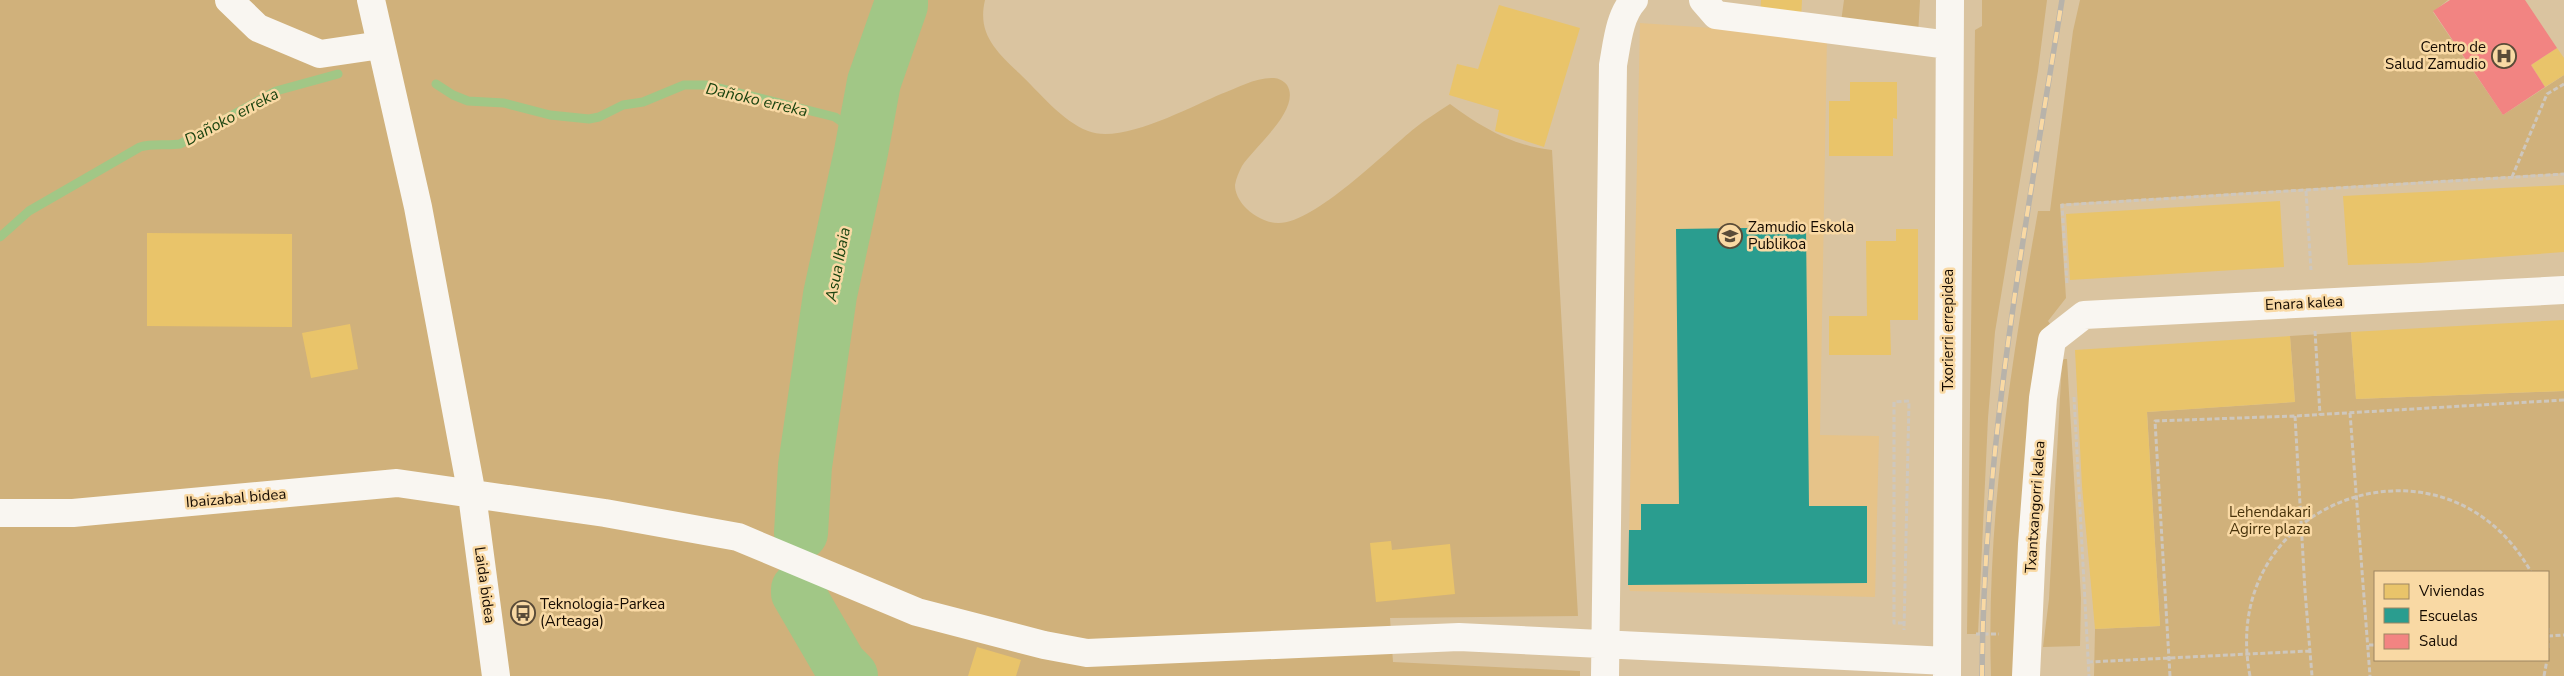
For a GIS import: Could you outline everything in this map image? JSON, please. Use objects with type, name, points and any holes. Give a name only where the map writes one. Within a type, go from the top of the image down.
[{"type":"street","points":[[229,0],[258,28],[320,54],[381,45]]},
{"type":"street","name":"Laida bidea","points":[[371,0],[418,207],[472,495],[496,676]]},
{"type":"street","points":[[1605,676],[1613,65],[1621,27],[1628,6],[1634,0]]},
{"type":"street","points":[[1703,0],[1716,15],[1950,45]]},
{"type":"street","name":"Txorierri errepidea","points":[[1947,668],[1950,0]]},
{"type":"street","name":"Enara kalea","points":[[2052,340],[2084,315],[2564,290]]},
{"type":"street","name":"Txantxangorri kalea","points":[[2026,676],[2043,398],[2052,340]]},
{"type":"street","name":"Ibaizabal bidea","points":[[0,513],[73,513],[397,483],[605,513],[738,537],[918,612],[1044,645],[1087,653],[1459,637],[1947,668]]},
{"type":"path","points":[[2512,176],[2547,94],[2564,84]]},
{"type":"path","points":[[2067,282],[2062,205],[2306,192],[2512,176],[2564,174]]},
{"type":"path","points":[[2306,192],[2311,270]]},
{"type":"path","points":[[2314,330],[2320,415]]},
{"type":"path","points":[[2074,394],[2089,676]]},
{"type":"path","points":[[2170,676],[2155,421],[2320,415],[2564,400]]},
{"type":"path","points":[[2350,413],[2370,676]]},
{"type":"path","points":[[2295,416],[2312,676]]},
{"type":"path","points":[[2250,676],[2246,654],[2249,613],[2258,582],[2279,548],[2302,524],[2324,509],[2356,495],[2402,490],[2430,494],[2457,503],[2482,516],[2504,534],[2522,556],[2530,571]]},
{"type":"path","points":[[1894,623],[1904,623]]},
{"type":"path","points":[[2549,636],[2564,635]]},
{"type":"path","points":[[2369,645],[2374,645]]},
{"type":"path","points":[[2088,662],[2310,651]]},
{"type":"path","points":[[2544,676],[2547,661]]},
{"type":"shaded area","name":"Zamudio Eskola Publikoa","points":[[1640,23],[1827,36],[1820,435],[1879,436],[1875,597],[1630,591],[1628,585]]},
{"type":"green space","points":[[0,0],[985,0],[983,12],[986,32],[996,49],[1051,105],[1069,120],[1088,131],[1102,134],[1136,129],[1155,123],[1254,81],[1274,78],[1284,82],[1290,95],[1283,116],[1242,166],[1235,185],[1242,204],[1247,209],[1264,220],[1273,223],[1293,220],[1329,200],[1415,128],[1450,104],[1486,128],[1511,140],[1552,150],[1578,616],[1390,618],[1393,662],[1580,671],[1580,676],[0,676]]},
{"type":"green space","points":[[1844,0],[1920,0],[1918,35],[1841,22]]},
{"type":"green space","points":[[1982,0],[2047,0],[2038,71],[1995,332],[1988,418],[1978,634],[1967,634],[1975,30],[1982,26]]},
{"type":"green space","points":[[2080,0],[2448,0],[2433,12],[2503,115],[2564,75],[2564,173],[2060,204],[2066,298],[2048,321],[2053,328],[2019,676],[1991,676],[1992,559],[2002,442],[2038,211],[2050,211],[2073,31]]},
{"type":"green space","name":"Lehendakari Agirre plaza","points":[[2351,332],[2356,399],[2564,391],[2564,676],[2094,676],[2095,629],[2160,626],[2147,412],[2295,402],[2290,336]]},
{"type":"green space","points":[[2067,359],[2081,598],[2080,646],[2043,647],[2049,599],[2062,361]]},
{"type":"building: Viviendas","points":[[1761,0],[1802,0],[1801,21],[1760,18]]},
{"type":"building: Viviendas","points":[[1499,5],[1580,28],[1544,147],[1495,131],[1499,110],[1449,95],[1457,64],[1478,69]]},
{"type":"building: Viviendas","points":[[2557,48],[2564,58],[2564,75],[2545,87],[2531,65]]},
{"type":"building: Viviendas","points":[[1850,82],[1897,82],[1897,119],[1893,118],[1893,156],[1829,156],[1829,101],[1850,101]]},
{"type":"building: Viviendas","points":[[2564,185],[2564,252],[2420,263],[2348,265],[2343,196]]},
{"type":"building: Viviendas","points":[[2280,201],[2284,267],[2070,280],[2066,214]]},
{"type":"building: Viviendas","points":[[1896,229],[1918,229],[1918,320],[1890,320],[1891,355],[1829,355],[1829,316],[1867,316],[1866,241],[1896,241]]},
{"type":"building: Viviendas","points":[[147,233],[292,234],[292,327],[147,326]]},
{"type":"building: Viviendas","points":[[2564,320],[2564,391],[2356,399],[2351,332]]},
{"type":"building: Viviendas","points":[[350,324],[358,369],[311,378],[302,333]]},
{"type":"building: Viviendas","points":[[2290,336],[2295,402],[2147,412],[2160,626],[2095,629],[2082,486],[2075,350]]},
{"type":"building: Viviendas","points":[[1391,541],[1392,550],[1450,544],[1455,594],[1376,602],[1370,543]]},
{"type":"building: Viviendas","points":[[977,647],[1021,660],[1016,676],[968,676]]},
{"type":"building: Escuelas","points":[[1806,227],[1809,506],[1867,506],[1867,583],[1628,585],[1629,530],[1641,530],[1641,504],[1679,504],[1676,229]]},
{"type":"building: Salud","name":"Centro de Salud Zamudio","points":[[2450,0],[2525,0],[2557,48],[2531,65],[2545,87],[2503,115],[2433,11]]},
{"type":"waterway","name":"Asua Ibaia","points":[[801,533],[805,466],[830,295],[874,82],[901,5],[901,0]]},
{"type":"waterway","name":"Dañoko erreka","points":[[0,237],[29,211],[140,147],[180,144],[276,91],[338,74]]},
{"type":"waterway","name":"Dañoko erreka","points":[[436,84],[453,95],[468,101],[504,103],[550,115],[589,119],[599,117],[623,105],[643,102],[684,85],[707,85],[835,117],[845,124],[861,152]]},
{"type":"waterway","name":"Asua Ibaia","points":[[798,589],[798,593],[840,665],[851,676]]},
{"type":"railway","points":[[1982,676],[1984,591],[1998,421],[2021,252],[2062,0]]},
{"type":"place","name":"Centro de Salud Zamudio","points":[[2504,56]]},
{"type":"place","name":"Zamudio Eskola Publikoa","points":[[1730,236]]},
{"type":"place","name":"Teknologia-Parkea (Arteaga)","points":[[523,613]]}]
